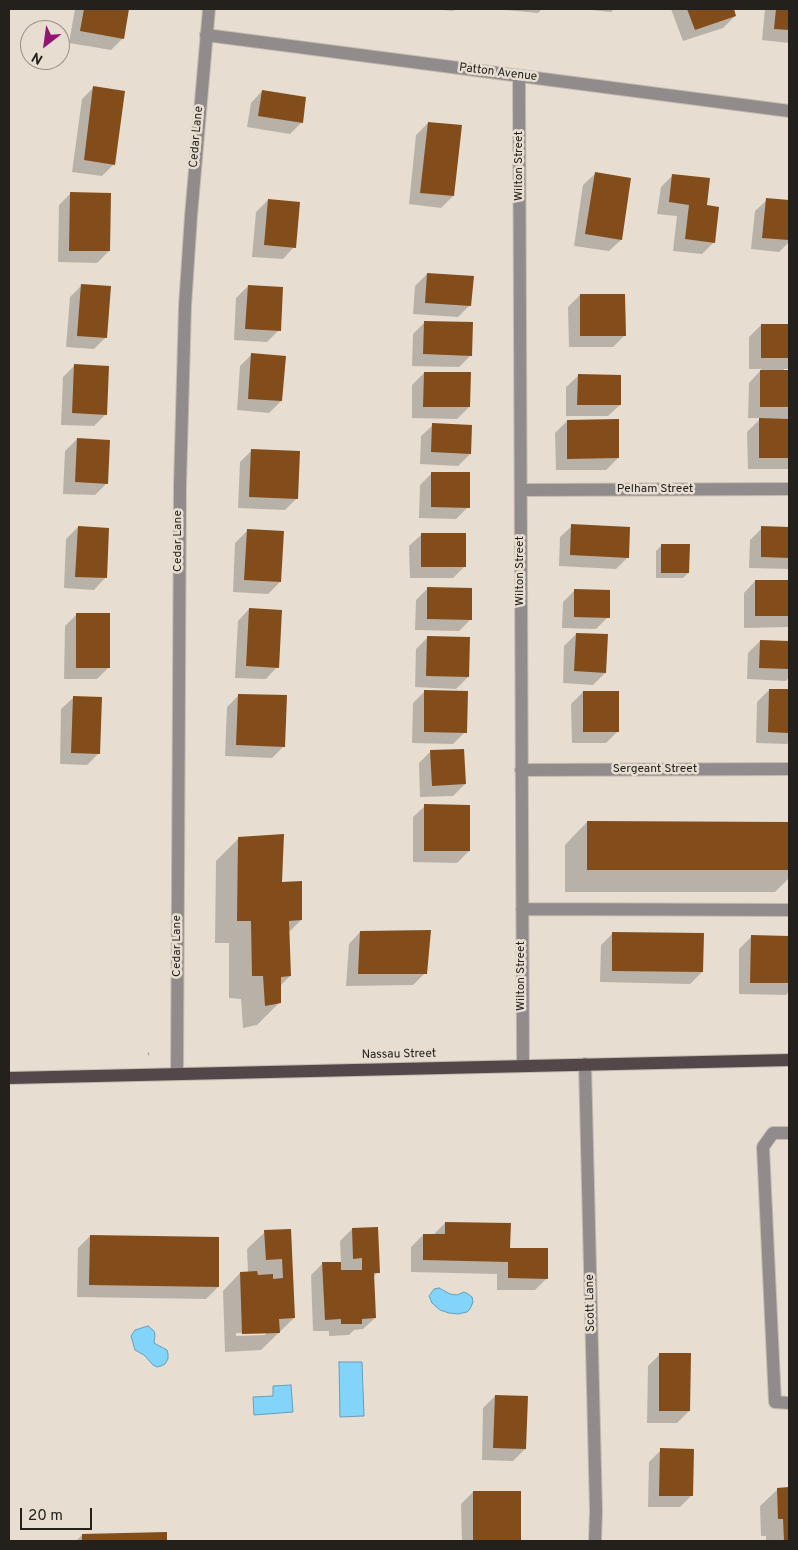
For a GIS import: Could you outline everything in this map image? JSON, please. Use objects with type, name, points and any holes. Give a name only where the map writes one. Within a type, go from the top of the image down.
[{"type":"main road","name":"Nassau Street","points":[[9,1078],[789,1060]]},
{"type":"street","name":"Cedar Lane","points":[[177,1074],[180,475],[186,286],[209,9]]},
{"type":"street","name":"Patton Avenue","points":[[206,35],[789,111]]},
{"type":"street","name":"Wilton Street","points":[[520,76],[522,1066]]},
{"type":"street","name":"Pelham Street","points":[[520,490],[789,489]]},
{"type":"street","name":"Sergeant Street","points":[[521,770],[789,769]]},
{"type":"street","points":[[522,909],[789,910]]},
{"type":"street","name":"Scott Lane","points":[[585,1064],[596,1511],[595,1541]]},
{"type":"street","points":[[789,1133],[773,1133],[764,1147],[775,1402],[789,1403]]},
{"type":"path","points":[[148,1054],[153,1054]]},
{"type":"water","points":[[439,1288],[450,1294],[457,1295],[464,1292],[468,1294],[472,1297],[473,1302],[470,1309],[467,1312],[458,1314],[440,1310],[432,1303],[429,1296],[434,1289]]},
{"type":"water","points":[[148,1326],[154,1331],[154,1343],[167,1350],[168,1359],[161,1366],[153,1365],[144,1355],[135,1350],[131,1336],[135,1330]]},
{"type":"water","points":[[339,1362],[362,1362],[364,1416],[340,1417]]},
{"type":"water","points":[[291,1385],[293,1412],[254,1415],[253,1397],[273,1396],[273,1386]]},
{"type":"building","points":[[84,9],[129,9],[124,39],[80,31]]},
{"type":"building","points":[[687,9],[734,9],[736,16],[695,30]]},
{"type":"building","points":[[776,9],[789,9],[789,30],[774,29]]},
{"type":"building","points":[[93,86],[125,91],[115,165],[84,160]]},
{"type":"building","points":[[262,90],[306,97],[303,123],[258,116]]},
{"type":"building","points":[[428,122],[462,125],[454,196],[420,193]]},
{"type":"building","points":[[595,172],[631,178],[622,240],[585,234]]},
{"type":"building","points":[[672,174],[710,178],[707,205],[719,207],[715,243],[685,239],[689,205],[669,202]]},
{"type":"building","points":[[70,192],[111,193],[110,251],[69,251]]},
{"type":"building","points":[[766,198],[789,200],[789,240],[762,238]]},
{"type":"building","points":[[268,199],[300,202],[296,248],[264,245]]},
{"type":"building","points":[[427,273],[474,276],[471,306],[425,303]]},
{"type":"building","points":[[81,284],[111,286],[107,338],[77,336]]},
{"type":"building","points":[[248,285],[283,287],[281,331],[245,329]]},
{"type":"building","points":[[580,294],[625,294],[626,336],[580,336]]},
{"type":"building","points":[[424,321],[473,322],[472,356],[423,354]]},
{"type":"building","points":[[761,324],[789,324],[789,358],[761,358]]},
{"type":"building","points":[[251,353],[286,356],[282,401],[248,399]]},
{"type":"building","points":[[74,364],[109,366],[107,415],[72,413]]},
{"type":"building","points":[[760,370],[789,370],[789,407],[760,407]]},
{"type":"building","points":[[424,372],[471,372],[470,407],[423,407]]},
{"type":"building","points":[[578,374],[621,375],[621,405],[577,405]]},
{"type":"building","points":[[759,418],[789,419],[789,458],[759,458]]},
{"type":"building","points":[[619,419],[619,458],[567,459],[567,420]]},
{"type":"building","points":[[432,423],[472,425],[471,454],[431,452]]},
{"type":"building","points":[[77,438],[110,440],[108,484],[75,482]]},
{"type":"building","points":[[251,449],[300,451],[298,499],[249,497]]},
{"type":"building","points":[[431,472],[470,472],[470,508],[431,507]]},
{"type":"building","points":[[571,524],[630,527],[629,558],[570,555]]},
{"type":"building","points":[[78,526],[109,528],[107,578],[75,577]]},
{"type":"building","points":[[761,526],[789,527],[789,558],[761,557]]},
{"type":"building","points":[[247,529],[284,531],[281,582],[244,580]]},
{"type":"building","points":[[421,533],[466,533],[466,567],[421,567]]},
{"type":"building","points":[[661,544],[690,544],[689,573],[661,573]]},
{"type":"building","points":[[755,580],[789,580],[789,616],[755,616]]},
{"type":"building","points":[[427,587],[472,588],[472,620],[427,619]]},
{"type":"building","points":[[574,589],[610,590],[610,618],[574,617]]},
{"type":"building","points":[[249,608],[282,610],[279,668],[246,666]]},
{"type":"building","points":[[76,613],[110,613],[110,668],[76,668]]},
{"type":"building","points":[[576,633],[608,634],[606,673],[574,671]]},
{"type":"building","points":[[427,636],[470,637],[469,677],[426,676]]},
{"type":"building","points":[[760,640],[789,641],[789,669],[759,668]]},
{"type":"building","points":[[769,689],[789,689],[789,733],[768,732]]},
{"type":"building","points":[[424,690],[468,691],[467,733],[424,732]]},
{"type":"building","points":[[583,691],[619,691],[619,732],[583,732]]},
{"type":"building","points":[[238,694],[287,695],[285,747],[236,745]]},
{"type":"building","points":[[73,696],[102,697],[100,754],[71,753]]},
{"type":"building","points":[[464,749],[466,784],[432,786],[430,750]]},
{"type":"building","points":[[424,804],[470,805],[470,851],[424,851]]},
{"type":"building","points":[[587,821],[789,822],[789,870],[587,870]]},
{"type":"building","points":[[284,834],[282,882],[302,881],[302,920],[289,921],[291,976],[281,977],[281,1003],[265,1006],[263,976],[252,976],[251,921],[237,921],[238,837]]},
{"type":"building","points":[[431,930],[427,974],[358,974],[360,931]]},
{"type":"building","points":[[612,932],[704,933],[703,972],[612,971]]},
{"type":"building","points":[[751,935],[789,936],[789,983],[750,983]]},
{"type":"building","points":[[445,1222],[511,1223],[510,1248],[548,1248],[548,1279],[508,1278],[508,1262],[423,1260],[423,1234],[445,1234]]},
{"type":"building","points":[[378,1227],[380,1273],[374,1273],[376,1318],[362,1319],[362,1324],[341,1324],[341,1319],[325,1320],[322,1262],[341,1262],[341,1270],[362,1270],[362,1258],[353,1259],[352,1228]]},
{"type":"building","points":[[291,1229],[295,1318],[279,1319],[280,1333],[242,1334],[240,1272],[257,1271],[258,1275],[273,1274],[273,1279],[283,1278],[282,1259],[266,1260],[264,1230]]},
{"type":"building","points":[[90,1235],[219,1237],[219,1287],[89,1285]]},
{"type":"building","points":[[659,1353],[691,1353],[690,1411],[659,1411]]},
{"type":"building","points":[[495,1395],[528,1396],[526,1449],[493,1448]]},
{"type":"building","points":[[660,1448],[694,1449],[693,1496],[659,1496]]},
{"type":"building","points":[[789,1487],[789,1541],[784,1541],[783,1519],[778,1519],[777,1488]]},
{"type":"building","points":[[473,1491],[521,1491],[521,1541],[473,1541]]},
{"type":"building","points":[[167,1532],[167,1541],[82,1541],[82,1534]]}]
